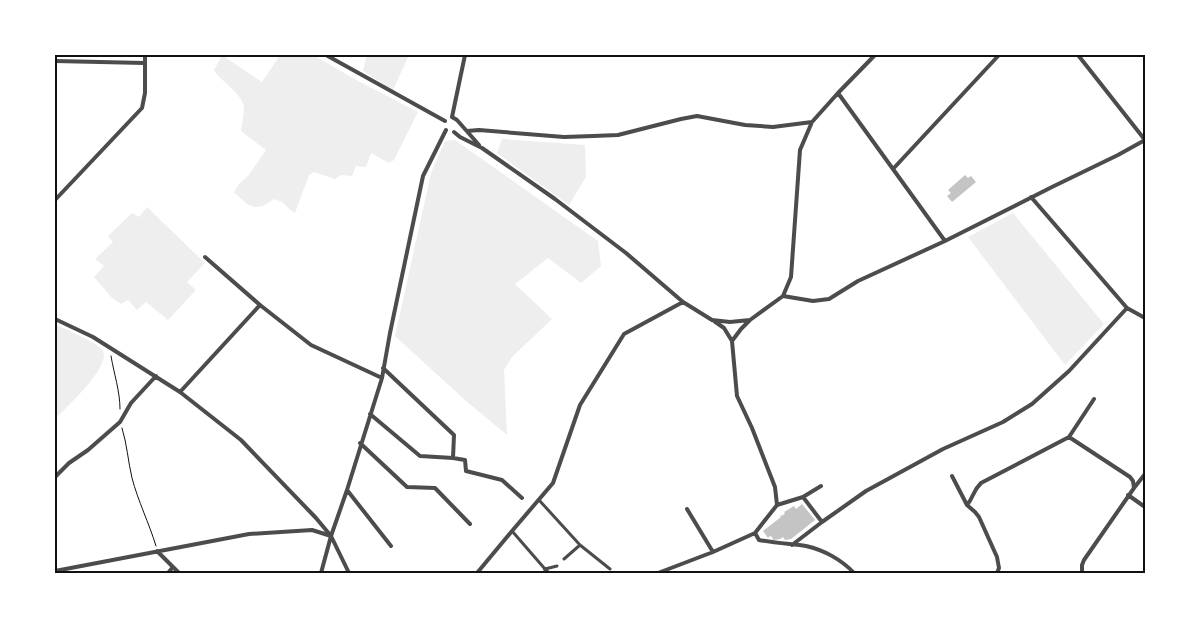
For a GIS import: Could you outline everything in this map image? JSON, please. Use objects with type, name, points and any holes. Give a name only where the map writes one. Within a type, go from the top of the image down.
[{"type":"street","points":[[55,200],[142,108],[145,94],[145,55]]},
{"type":"street","points":[[326,55],[445,121]]},
{"type":"street","points":[[452,117],[465,55]]},
{"type":"street","points":[[732,341],[750,320],[783,296],[791,277],[800,150],[812,122],[874,55]]},
{"type":"street","points":[[893,169],[999,55]]},
{"type":"street","points":[[783,296],[813,301],[828,299],[858,281],[945,241],[1145,140],[1078,55]]},
{"type":"street","points":[[55,61],[145,63]]},
{"type":"street","points":[[838,93],[945,241]]},
{"type":"street","points":[[467,131],[479,130],[564,137],[618,135],[697,116],[773,127],[812,122]]},
{"type":"street","points":[[320,573],[330,536],[347,490],[360,443],[382,378],[424,176],[446,130],[444,126],[445,121],[452,117]]},
{"type":"street","points":[[452,117],[482,148]]},
{"type":"street","points":[[454,132],[458,129],[458,122]]},
{"type":"street","points":[[446,130],[454,132],[482,148],[555,199],[626,253],[683,302],[724,328],[732,341],[737,396],[752,428],[774,487],[777,505]]},
{"type":"street","points":[[1031,197],[1127,308],[1145,318]]},
{"type":"street","points":[[205,257],[311,346],[382,378]]},
{"type":"street","points":[[477,573],[553,483],[580,405],[624,334],[683,302]]},
{"type":"street","points":[[180,392],[260,304]]},
{"type":"street","points":[[792,545],[866,491],[943,449],[1003,422],[1032,404],[1069,371],[1127,308]]},
{"type":"street","points":[[55,319],[93,337],[156,376],[180,392],[241,440],[316,518],[330,536],[349,573]]},
{"type":"street","points":[[712,320],[730,322],[750,320]]},
{"type":"street","points":[[383,368],[454,435],[453,458]]},
{"type":"street","points":[[55,477],[69,463],[88,450],[120,422],[130,403],[156,376]]},
{"type":"street","points":[[967,505],[972,500],[974,490],[981,483],[1069,437],[1094,399]]},
{"type":"street","points":[[370,414],[420,456],[465,460],[466,470],[502,480],[522,498]]},
{"type":"street","points":[[1069,437],[1130,477],[1134,488]]},
{"type":"street","points":[[360,443],[407,487],[435,488],[470,524]]},
{"type":"street","points":[[1082,573],[1084,560],[1128,495],[1145,474]]},
{"type":"street","points":[[952,476],[967,505],[979,517],[997,557],[1000,568],[998,573]]},
{"type":"street","points":[[658,573],[668,571],[755,533],[777,505],[802,497],[821,486]]},
{"type":"street","points":[[347,490],[391,546]]},
{"type":"street","points":[[1128,495],[1145,507]]},
{"type":"street","points":[[802,497],[822,522]]},
{"type":"street","points":[[539,500],[580,545],[610,569]]},
{"type":"street","points":[[687,509],[713,552]]},
{"type":"street","points":[[55,571],[249,534],[312,530],[330,536]]},
{"type":"street","points":[[512,531],[546,571],[557,566]]},
{"type":"street","points":[[755,533],[759,540],[807,546],[839,559],[854,573]]},
{"type":"street","points":[[564,559],[580,545]]},
{"type":"street","points":[[157,552],[179,573]]},
{"type":"street","points":[[168,573],[173,567]]},
{"type":"path","points":[[110,348],[120,398],[120,422],[126,439],[132,477],[157,552]]},
{"type":"shaded area","points":[[222,55],[262,82],[280,55],[313,55],[418,112],[394,160],[389,163],[371,153],[366,167],[356,166],[352,176],[341,175],[335,179],[314,172],[309,175],[295,213],[274,199],[261,206],[252,206],[234,192],[266,150],[241,131],[244,110],[242,102],[214,70]]},
{"type":"shaded area","points":[[367,55],[409,55],[393,90],[363,71]]},
{"type":"shaded area","points":[[502,139],[585,145],[586,177],[569,205],[497,153]]},
{"type":"shaded area","points":[[455,140],[598,241],[601,266],[581,283],[548,258],[515,284],[552,319],[512,357],[504,370],[507,435],[466,401],[395,336],[431,173],[445,141]]},
{"type":"shaded area","points":[[147,207],[205,263],[187,282],[196,290],[168,320],[146,302],[137,310],[128,300],[121,304],[111,297],[94,277],[104,266],[95,259],[113,242],[108,236],[132,213],[139,217]]},
{"type":"shaded area","points":[[1013,213],[1104,324],[1065,365],[968,237]]},
{"type":"shaded area","points":[[55,324],[95,344],[103,351],[104,358],[86,386],[55,419]]},
{"type":"building","points":[[965,175],[968,178],[971,176],[976,182],[952,202],[947,196],[951,193],[948,190]]},
{"type":"building","points":[[802,504],[815,520],[791,539],[785,540],[783,537],[773,540],[770,536],[768,538],[763,531],[781,517],[780,515],[782,516],[784,512],[794,506],[796,509]]}]
